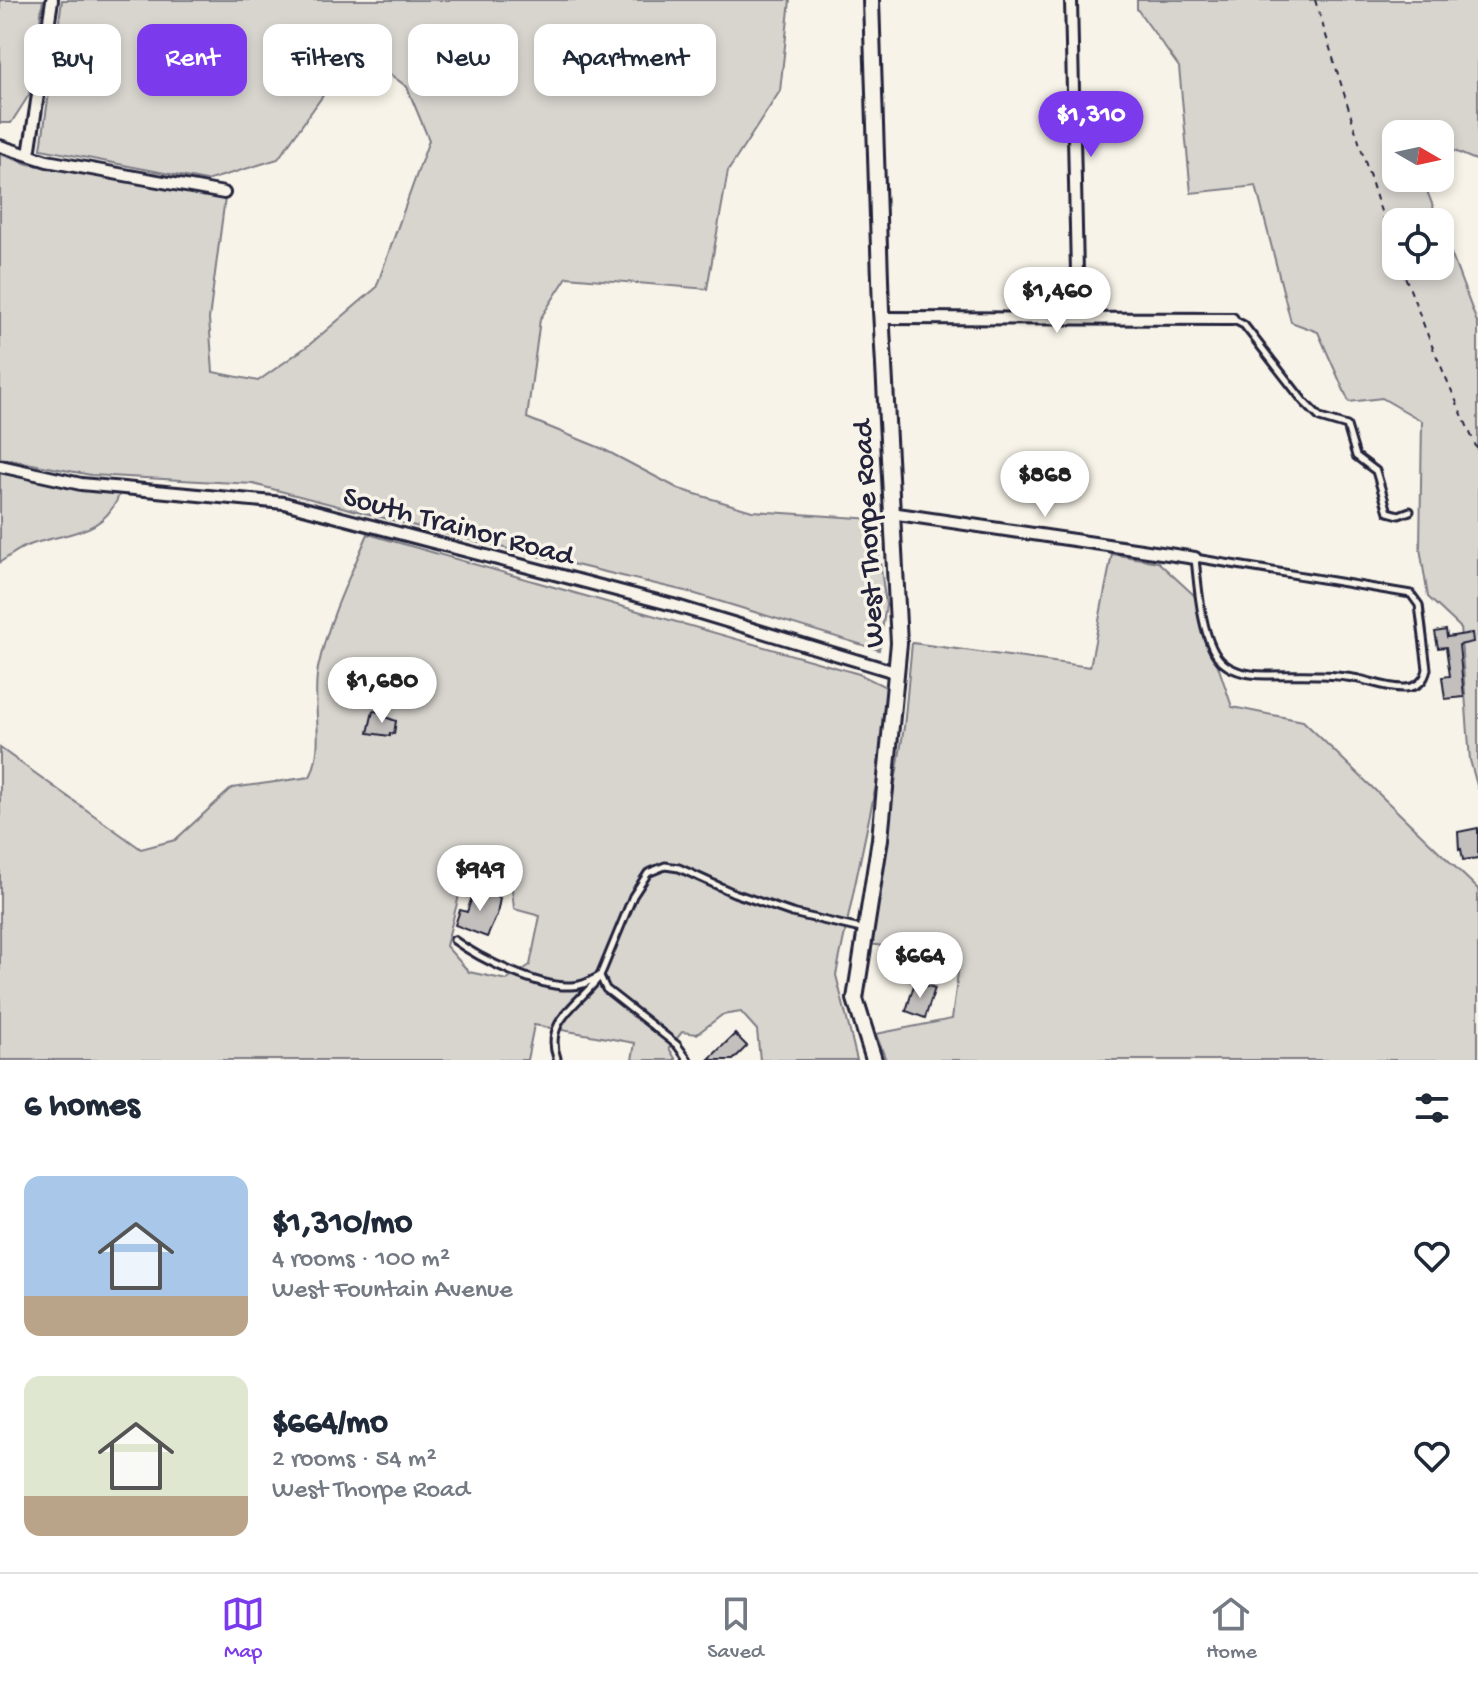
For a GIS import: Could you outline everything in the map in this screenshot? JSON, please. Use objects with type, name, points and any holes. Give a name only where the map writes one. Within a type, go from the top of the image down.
[{"type":"street","points":[[29,155],[52,0]]},
{"type":"street","name":"West Thorpe Road","points":[[871,0],[882,318],[899,643],[880,839],[855,999],[874,1060]]},
{"type":"street","points":[[1071,0],[1078,318]]},
{"type":"street","points":[[0,146],[47,161],[224,193]]},
{"type":"street","points":[[882,318],[1232,319]]},
{"type":"street","name":"South Trainor Road","points":[[0,466],[95,485],[284,503],[673,605],[898,673]]},
{"type":"street","points":[[891,513],[1195,558]]},
{"type":"lane","points":[[1232,319],[1244,325],[1320,418],[1347,426],[1356,456],[1376,471],[1388,512],[1399,515],[1410,511]]},
{"type":"lane","points":[[1195,558],[1411,594],[1419,605],[1427,669],[1425,678],[1421,684],[1409,688],[1337,675],[1265,675],[1233,669],[1220,660],[1209,636],[1199,596],[1195,558]]},
{"type":"lane","points":[[557,1058],[552,1045],[556,1027],[600,976],[633,896],[648,873],[665,866],[679,868],[734,893],[792,913],[866,930]]},
{"type":"lane","points":[[454,940],[530,979],[552,985],[570,987],[586,984],[600,976]]},
{"type":"lane","points":[[600,976],[606,989],[677,1045],[688,1060]]},
{"type":"path","points":[[1315,0],[1382,214]]},
{"type":"path","points":[[1406,280],[1478,451]]},
{"type":"shaded area","points":[[0,0],[43,0],[39,24],[24,24],[24,96],[28,96],[11,123],[0,123]]},
{"type":"shaded area","points":[[62,0],[790,0],[780,91],[728,171],[707,289],[567,277],[540,319],[527,418],[603,449],[679,489],[752,511],[874,519],[886,605],[879,650],[689,592],[253,484],[91,475],[0,458],[0,154],[28,164],[225,198],[209,319],[213,372],[258,381],[309,345],[376,288],[429,140],[411,96],[518,96],[518,24],[408,24],[408,89],[392,76],[392,24],[263,24],[263,96],[323,96],[278,159],[206,181],[41,149],[48,96],[121,96],[121,24],[59,24]]},
{"type":"shaded area","points":[[1137,0],[1478,0],[1478,161],[1454,151],[1454,120],[1382,120],[1382,192],[1427,192],[1434,208],[1382,208],[1382,280],[1454,280],[1454,261],[1478,325],[1478,789],[1470,760],[1460,627],[1428,597],[1420,548],[1422,421],[1382,398],[1349,402],[1318,332],[1291,322],[1256,186],[1191,193],[1179,67],[1137,9]]},
{"type":"shaded area","points":[[0,471],[80,489],[120,493],[113,508],[93,526],[27,546],[0,562]]},
{"type":"shaded area","points":[[368,534],[859,674],[888,688],[878,776],[836,975],[857,1060],[760,1060],[757,1030],[741,1012],[722,1015],[697,1034],[682,1032],[669,1048],[676,1060],[632,1060],[635,1043],[534,1025],[527,1060],[0,1060],[0,748],[141,849],[175,840],[232,788],[310,777],[317,751],[316,682],[322,651]],"holes":[[[482,877],[512,889],[514,909],[540,916],[530,965],[507,980],[469,972],[446,946],[461,888]]]},
{"type":"shaded area","points":[[1112,554],[1158,562],[1194,595],[1232,707],[1303,721],[1478,889],[1478,1060],[886,1060],[876,1034],[952,1019],[960,957],[869,944],[904,727],[912,643],[1090,667]]},
{"type":"building","points":[[1446,630],[1447,637],[1472,633],[1473,642],[1459,645],[1464,697],[1445,699],[1442,677],[1450,676],[1446,647],[1438,648],[1435,632]]},
{"type":"building","points":[[373,711],[386,713],[385,717],[396,721],[394,734],[368,733]]},
{"type":"building","points":[[1478,828],[1478,858],[1463,860],[1458,832]]},
{"type":"building","points":[[483,888],[494,891],[493,895],[500,898],[497,915],[487,937],[455,925],[460,910],[467,912],[475,892],[481,894]]},
{"type":"building","points":[[915,982],[935,988],[925,1018],[906,1011]]},
{"type":"building","points":[[735,1034],[747,1046],[733,1060],[708,1060]]}]
